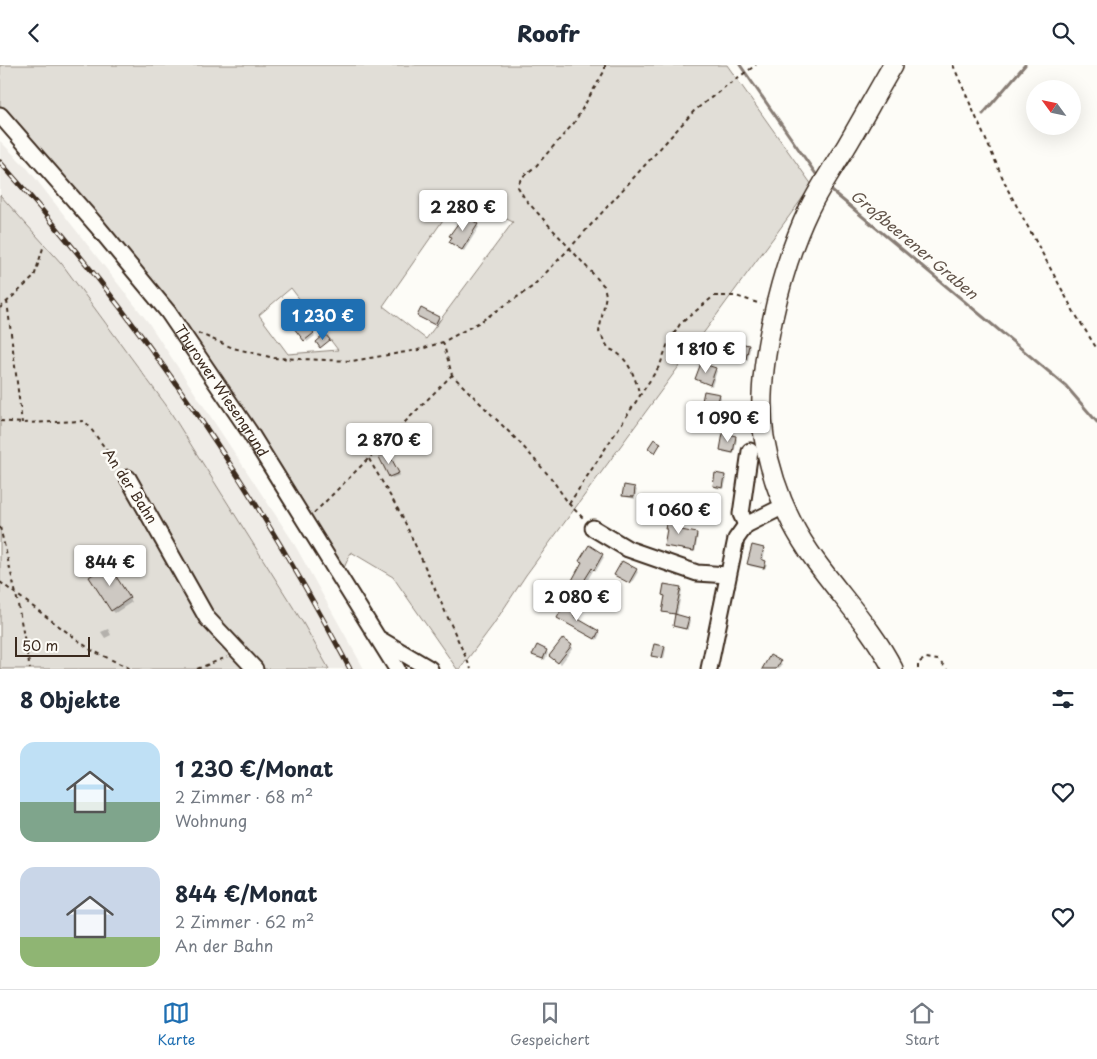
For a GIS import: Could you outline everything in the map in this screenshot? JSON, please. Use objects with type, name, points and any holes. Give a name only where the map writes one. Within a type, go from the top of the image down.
[{"type":"main road","points":[[893,65],[814,200],[794,247],[775,309],[767,352],[762,413],[764,438],[775,481],[784,506],[812,556],[869,629],[893,669]]},
{"type":"street","name":"Thyrower Wiesengrund","points":[[0,115],[168,312],[249,431],[378,637],[394,649],[430,669]]},
{"type":"street","points":[[746,525],[741,514],[750,451]]},
{"type":"street","name":"An der Bahn","points":[[128,478],[207,618],[256,669]]},
{"type":"street","points":[[709,669],[736,539],[746,525],[784,506]]},
{"type":"street","points":[[593,528],[628,549],[698,573],[728,575]]},
{"type":"street","points":[[378,637],[397,669]]},
{"type":"path","points":[[604,65],[605,70],[574,123],[536,166],[521,179],[518,187],[525,199],[604,286],[606,295],[599,332],[609,349],[617,352],[624,359],[636,379],[640,395]]},
{"type":"path","points":[[194,330],[200,335],[234,348],[274,359],[352,361],[418,350],[443,342],[480,322],[532,287],[694,111],[729,83],[756,65]]},
{"type":"path","points":[[953,65],[1008,190],[1074,312],[1097,349]]},
{"type":"path","points":[[0,308],[34,277],[43,248]]},
{"type":"path","points":[[569,503],[660,365],[667,346],[680,324],[714,296],[736,296],[775,309]]},
{"type":"path","points":[[7,301],[22,423]]},
{"type":"path","points":[[443,342],[452,375],[520,443],[551,478],[569,503],[593,528]]},
{"type":"path","points":[[306,521],[452,375]]},
{"type":"path","name":"An der Bahn","points":[[0,421],[22,423],[85,421],[128,478]]},
{"type":"path","points":[[369,459],[403,518],[471,669]]},
{"type":"path","points":[[0,527],[16,593],[30,669]]},
{"type":"path","points":[[0,582],[91,651],[131,669]]},
{"type":"path","points":[[197,669],[238,652]]},
{"type":"path","points":[[918,669],[918,663],[926,658],[938,660],[947,669]]},
{"type":"shaded area","points":[[0,65],[727,65],[812,185],[526,575],[493,625],[460,669],[457,669],[393,577],[351,552],[344,568],[166,311],[0,110]],"holes":[[[459,197],[513,222],[426,339],[383,306]],[[291,288],[338,350],[288,354],[259,315]]]},
{"type":"shaded area","points":[[0,141],[28,169],[148,322],[292,540],[364,669],[329,669],[303,623],[166,405],[62,264],[0,195]]},
{"type":"shaded area","points":[[0,195],[62,264],[166,405],[303,623],[329,669],[0,669]]},
{"type":"building","points":[[464,215],[478,224],[462,250],[449,242],[452,237],[449,236]]},
{"type":"building","points":[[291,300],[302,312],[295,318],[285,305]]},
{"type":"building","points":[[421,308],[439,317],[435,325],[417,316]]},
{"type":"building","points":[[300,315],[314,333],[304,341],[290,323]]},
{"type":"building","points":[[325,334],[330,340],[320,348],[316,342]]},
{"type":"building","points":[[730,341],[749,345],[746,359],[737,357],[735,361],[726,359]]},
{"type":"building","points":[[701,363],[716,368],[710,385],[695,379]]},
{"type":"building","points":[[704,391],[720,394],[716,409],[701,406]]},
{"type":"building","points":[[723,433],[736,436],[733,453],[720,450]]},
{"type":"building","points":[[654,439],[661,443],[655,453],[648,448]]},
{"type":"building","points":[[388,452],[399,473],[389,477],[379,457]]},
{"type":"building","points":[[715,473],[725,475],[723,488],[713,486]]},
{"type":"building","points":[[624,485],[635,487],[634,497],[622,496]]},
{"type":"building","points":[[687,500],[703,503],[701,516],[685,513]]},
{"type":"building","points":[[669,511],[680,514],[676,529],[697,533],[694,551],[664,546]]},
{"type":"building","points":[[589,545],[603,554],[594,570],[592,568],[579,589],[570,584],[582,562],[579,561]]},
{"type":"building","points":[[752,545],[764,548],[761,559],[766,561],[764,568],[747,564]]},
{"type":"building","points":[[622,561],[637,569],[629,583],[614,575]]},
{"type":"building","points":[[108,564],[130,598],[111,611],[89,577]]},
{"type":"building","points":[[664,584],[681,587],[675,614],[662,612],[665,596],[662,595]]},
{"type":"building","points":[[564,605],[576,612],[573,616],[599,631],[595,639],[557,618]]},
{"type":"building","points":[[675,614],[689,618],[686,629],[673,626]]},
{"type":"building","points":[[563,638],[572,645],[558,663],[549,656]]},
{"type":"building","points":[[654,644],[665,646],[662,658],[651,656]]},
{"type":"building","points":[[537,645],[547,650],[543,659],[532,655]]},
{"type":"building","points":[[770,655],[781,661],[776,669],[762,669]]},
{"type":"waterway","name":"Großbeerener Graben","points":[[740,65],[818,177]]},
{"type":"waterway","points":[[983,114],[1025,65]]},
{"type":"waterway","name":"Großbeerener Graben","points":[[827,187],[1066,386],[1097,422]]},
{"type":"railway","points":[[0,162],[99,280],[146,342],[190,405],[274,535],[350,669]]}]
